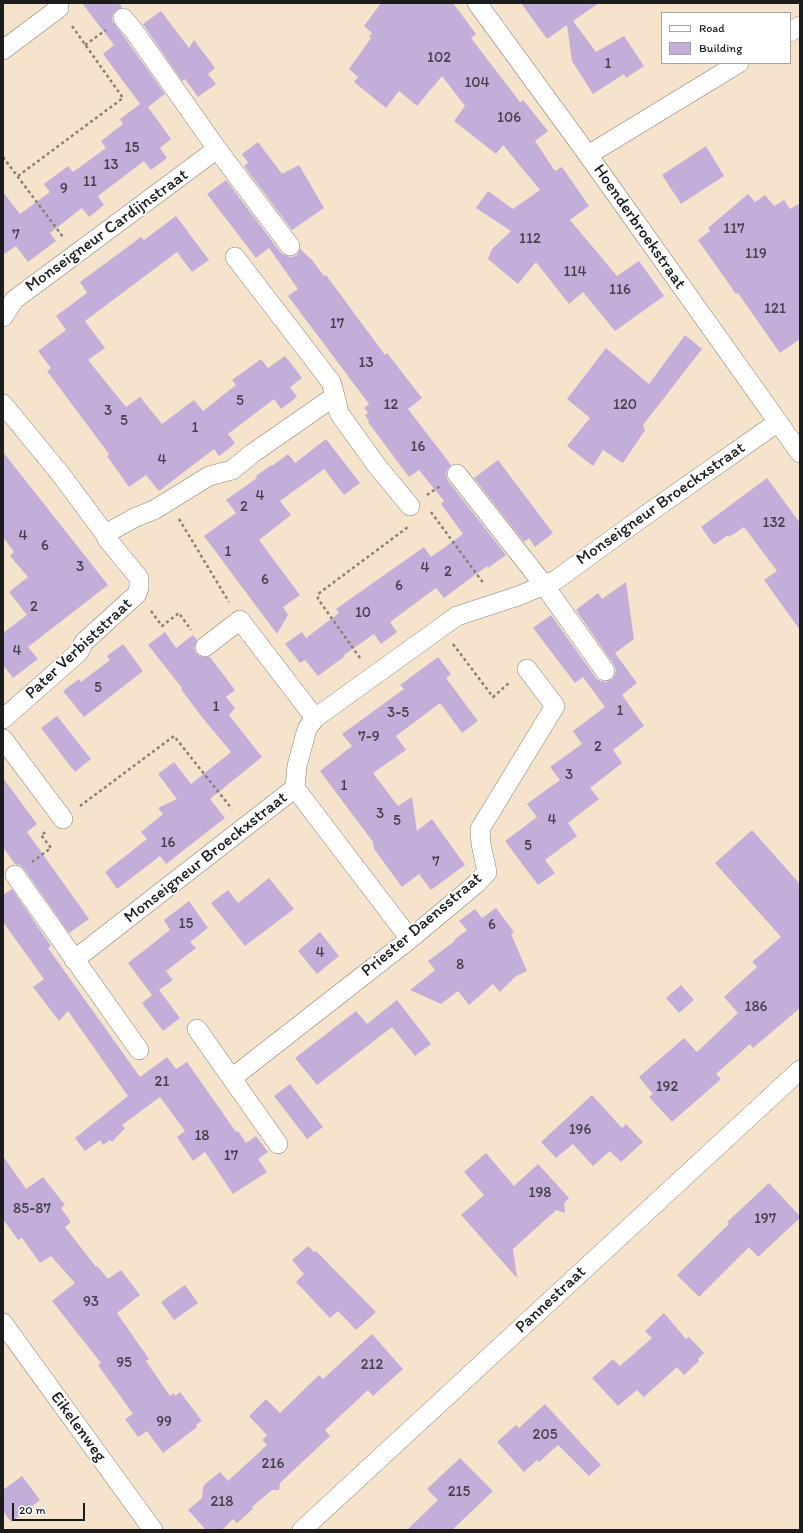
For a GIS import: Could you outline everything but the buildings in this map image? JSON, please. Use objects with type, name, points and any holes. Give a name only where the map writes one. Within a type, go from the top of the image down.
[{"type":"street","name":"Hoenderbroekstraat","points":[[477,3],[588,155],[800,453]]},
{"type":"street","points":[[3,50],[59,8]]},
{"type":"street","points":[[123,18],[134,30],[217,149],[290,246]]},
{"type":"street","points":[[791,31],[800,26]]},
{"type":"street","points":[[588,155],[737,64]]},
{"type":"street","name":"Monseigneur Cardijnstraat","points":[[3,317],[14,300],[217,149]]},
{"type":"street","points":[[235,257],[331,382],[339,413],[377,466],[416,502]]},
{"type":"street","points":[[105,534],[136,517],[154,510],[209,476],[232,470],[253,453],[335,396]]},
{"type":"street","name":"Pater Verbiststraat","points":[[3,404],[62,476],[105,534],[106,539],[138,578],[139,587],[138,594],[84,642],[80,652],[3,719]]},
{"type":"street","name":"Monseigneur Broeckxstraat","points":[[74,960],[295,788],[297,766],[306,729],[315,718],[457,616],[518,596],[556,580],[632,524],[778,422]]},
{"type":"street","points":[[457,474],[544,585],[604,670]]},
{"type":"street","points":[[205,647],[240,620],[315,718]]},
{"type":"street","name":"Priester Daensstraat","points":[[232,1078],[410,939],[477,883],[486,872],[480,829],[555,706],[528,669]]},
{"type":"street","points":[[3,739],[63,819]]},
{"type":"street","points":[[295,788],[410,939]]},
{"type":"street","points":[[16,875],[74,960],[139,1050]]},
{"type":"street","points":[[197,1029],[278,1144]]},
{"type":"street","name":"Pannestraat","points":[[302,1530],[800,1070]]},
{"type":"street","name":"Eikelenweg","points":[[3,1323],[153,1530]]},
{"type":"path","points":[[18,176],[123,98],[59,8]]},
{"type":"path","points":[[3,157],[76,254]]},
{"type":"path","points":[[416,502],[457,474]]},
{"type":"path","points":[[169,501],[240,620]]},
{"type":"path","points":[[416,502],[497,603]]},
{"type":"path","points":[[373,677],[318,599],[318,594],[419,519],[416,502]]},
{"type":"path","points":[[138,594],[162,626],[179,614],[205,647]]},
{"type":"path","points":[[441,628],[492,697],[528,669]]},
{"type":"path","points":[[16,875],[51,848],[41,835],[174,736],[246,827]]}]
